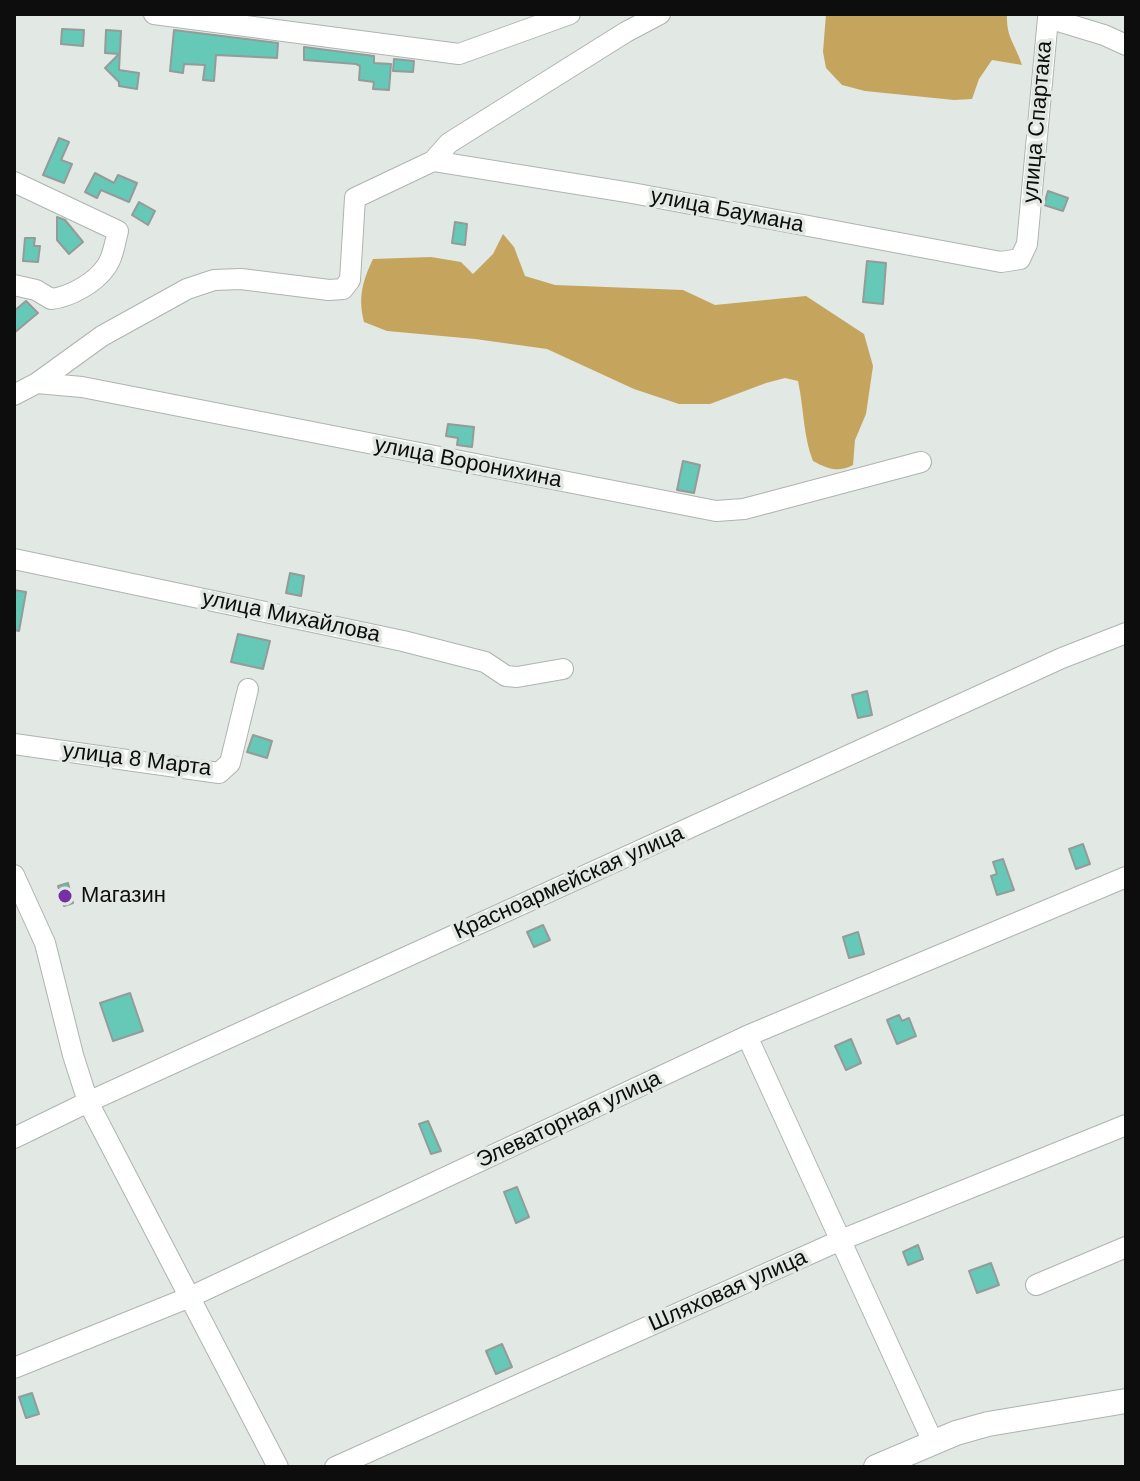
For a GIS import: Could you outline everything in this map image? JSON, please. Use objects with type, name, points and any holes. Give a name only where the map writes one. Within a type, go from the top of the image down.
[{"type":"main road","points":[[876,1467],[966,1430],[1016,1417],[1126,1401]]},
{"type":"street","points":[[154,14],[459,54],[570,14]]},
{"type":"street","points":[[14,395],[37,383],[102,336],[187,289],[214,280],[241,279],[343,289],[350,280],[355,198],[433,161],[449,143],[660,14]]},
{"type":"street","name":"улица Спартака","points":[[1020,259],[1027,244],[1046,16],[1126,45]]},
{"type":"street","name":"улица Баумана","points":[[433,161],[632,193],[1001,262],[1020,259]]},
{"type":"street","points":[[14,182],[118,231],[107,266],[91,281],[65,296],[51,299],[36,290],[14,285]]},
{"type":"street","name":"улица Воронихина","points":[[37,383],[82,387],[716,511],[744,509],[921,462]]},
{"type":"street","name":"улица Михайлова","points":[[14,559],[403,641],[485,662],[506,676],[563,669]]},
{"type":"street","name":"Красноармейская улица","points":[[14,1138],[1062,658],[1126,633]]},
{"type":"street","name":"улица 8 Марта","points":[[14,744],[219,773],[230,763],[248,689]]},
{"type":"street","points":[[14,875],[20,904],[45,943],[88,1102],[278,1467]]},
{"type":"street","name":"Элеваторная улица","points":[[14,1368],[190,1297],[747,1036],[1126,877]]},
{"type":"street","points":[[747,1036],[933,1442]]},
{"type":"street","name":"Шляховая улица","points":[[335,1467],[841,1240],[1126,1125]]},
{"type":"street","points":[[1036,1285],[1126,1247]]},
{"type":"shaded area","points":[[826,14],[1007,14],[1009,35],[1022,65],[992,60],[979,79],[972,99],[865,91],[842,85],[826,68],[823,52]]},
{"type":"shaded area","points":[[503,234],[514,247],[525,276],[555,285],[683,290],[715,305],[806,296],[864,334],[873,366],[866,414],[855,440],[853,465],[833,469],[813,461],[798,381],[785,378],[710,404],[679,404],[634,389],[547,349],[387,331],[364,322],[362,290],[373,259],[431,257],[461,262],[473,274],[493,254]]},
{"type":"building","points":[[62,29],[84,30],[83,46],[61,44]]},
{"type":"building","points":[[106,30],[121,31],[119,70],[139,73],[137,89],[119,86],[119,82],[105,68],[119,54],[105,53]]},
{"type":"building","points":[[174,30],[278,43],[277,58],[216,55],[214,81],[203,80],[205,65],[184,64],[183,73],[170,71]]},
{"type":"building","points":[[304,47],[374,56],[374,63],[391,64],[389,90],[373,89],[374,82],[359,80],[360,66],[356,64],[304,60]]},
{"type":"building","points":[[394,59],[414,61],[413,72],[393,71]]},
{"type":"building","points":[[59,138],[69,142],[61,160],[72,164],[64,183],[43,175]]},
{"type":"building","points":[[95,173],[114,183],[118,175],[137,183],[129,202],[101,190],[97,198],[85,192]]},
{"type":"building","points":[[1048,191],[1068,198],[1063,211],[1044,205]]},
{"type":"building","points":[[139,202],[155,211],[148,225],[132,215]]},
{"type":"building","points":[[57,217],[65,220],[83,242],[69,254],[57,240]]},
{"type":"building","points":[[455,222],[467,224],[465,245],[452,243]]},
{"type":"building","points":[[25,238],[35,238],[34,246],[40,246],[38,262],[23,261]]},
{"type":"building","points":[[867,261],[886,263],[883,304],[863,302]]},
{"type":"building","points":[[26,301],[38,313],[14,333],[14,311]]},
{"type":"building","points":[[448,424],[474,427],[472,447],[457,445],[458,438],[446,436]]},
{"type":"building","points":[[683,461],[700,465],[694,493],[677,490]]},
{"type":"building","points":[[290,573],[304,576],[301,596],[286,593]]},
{"type":"building","points":[[14,590],[26,592],[19,631],[14,630]]},
{"type":"building","points":[[238,634],[270,641],[263,669],[231,662]]},
{"type":"building","points":[[867,691],[872,715],[858,718],[852,695]]},
{"type":"building","points":[[253,735],[272,741],[267,758],[247,752]]},
{"type":"building","points":[[1083,844],[1090,864],[1076,869],[1069,849]]},
{"type":"building","points":[[1003,859],[1014,890],[997,895],[991,876],[997,874],[993,862]]},
{"type":"building","points":[[68,883],[73,903],[64,906],[58,886]]},
{"type":"building","points":[[543,925],[550,940],[534,947],[527,932]]},
{"type":"building","points":[[858,932],[864,954],[849,958],[843,937]]},
{"type":"building","points":[[130,993],[143,1031],[113,1041],[100,1003]]},
{"type":"building","points":[[899,1015],[902,1021],[909,1018],[916,1036],[897,1044],[887,1020]]},
{"type":"building","points":[[851,1039],[861,1063],[846,1070],[835,1046]]},
{"type":"building","points":[[428,1121],[441,1151],[431,1154],[419,1124]]},
{"type":"building","points":[[517,1187],[529,1217],[516,1223],[504,1192]]},
{"type":"building","points":[[918,1245],[923,1259],[908,1265],[903,1252]]},
{"type":"building","points":[[991,1263],[999,1285],[977,1293],[969,1271]]},
{"type":"building","points":[[502,1344],[512,1367],[496,1374],[486,1351]]},
{"type":"building","points":[[32,1393],[39,1414],[26,1418],[19,1397]]},
{"type":"place","name":"Магазин","points":[[65,896]]}]
